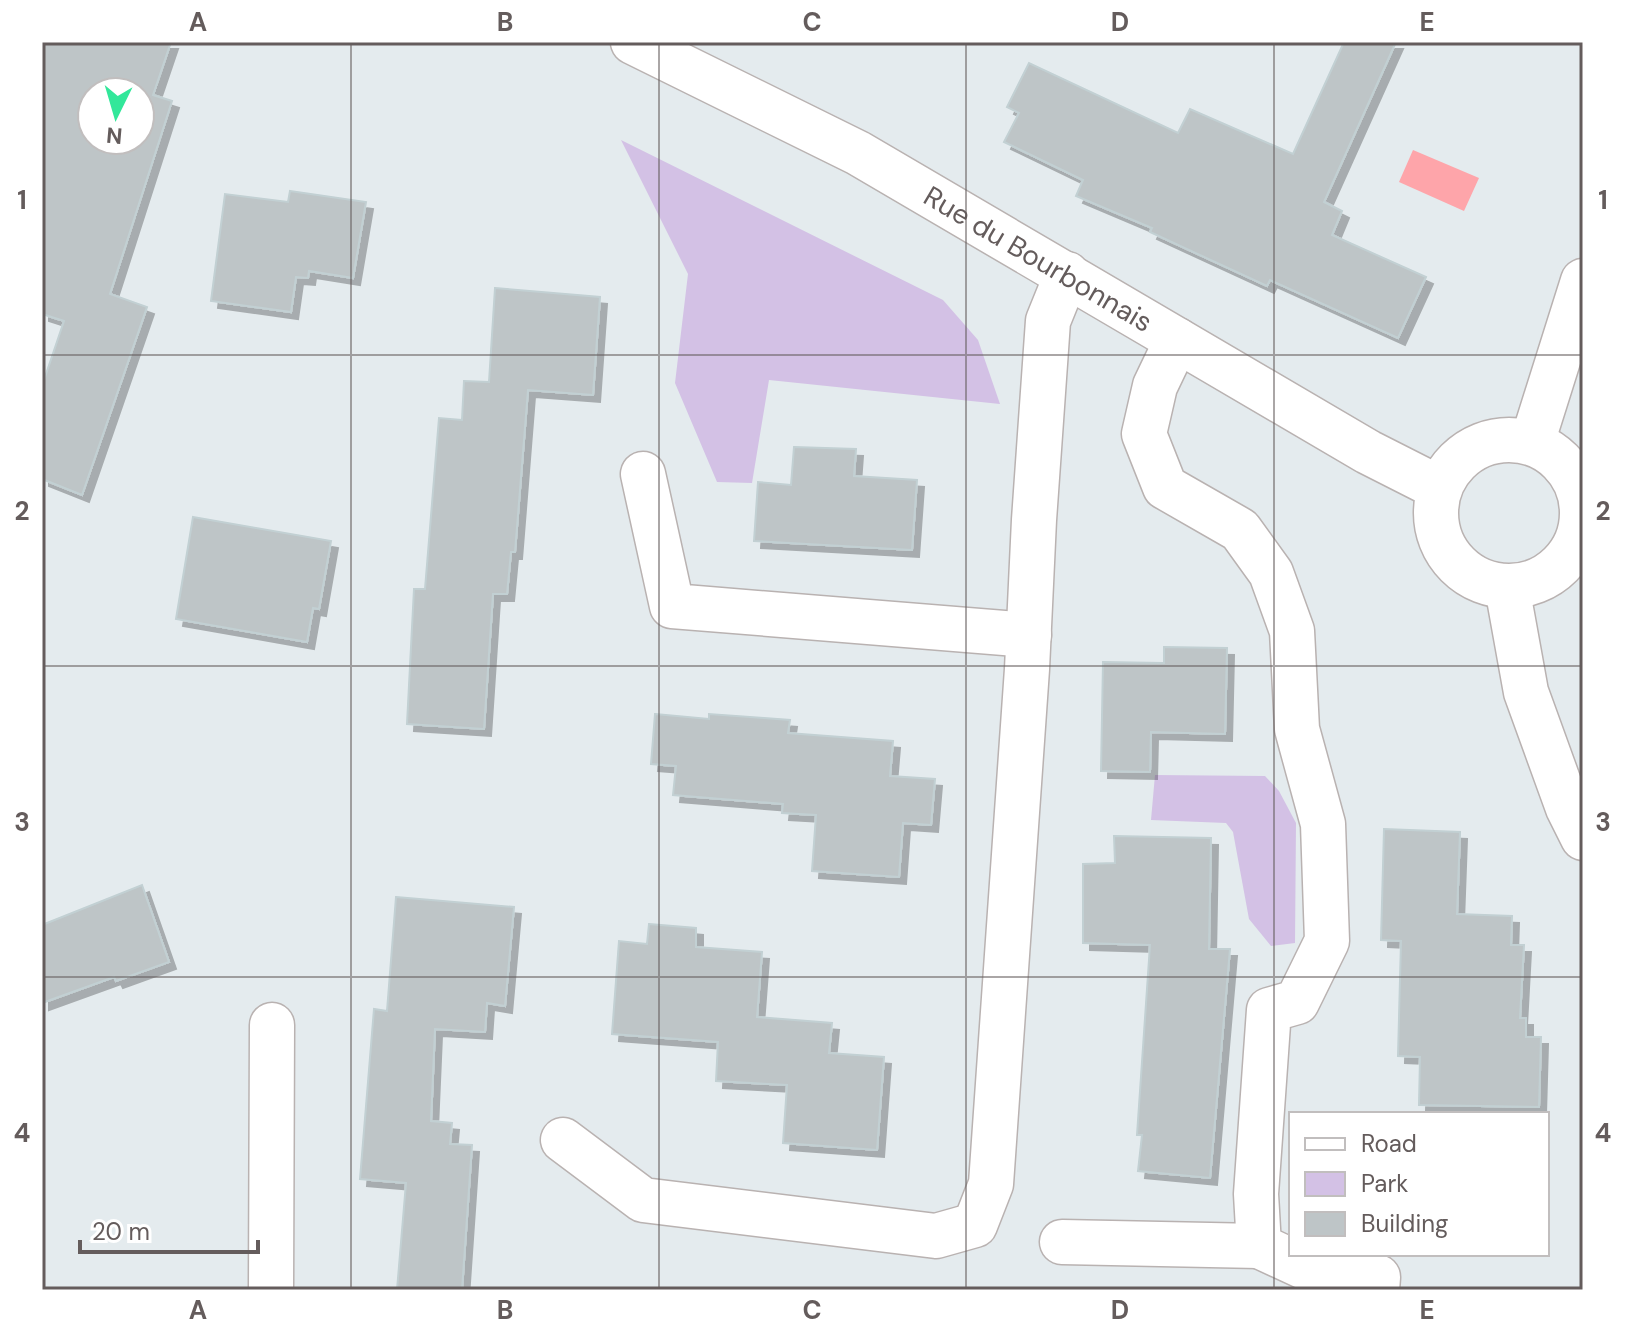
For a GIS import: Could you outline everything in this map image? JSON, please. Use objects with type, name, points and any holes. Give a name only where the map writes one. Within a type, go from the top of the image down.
[{"type":"street","name":"Rue du Bourbonnais","points":[[633,42],[858,153],[1368,452],[1439,488]]},
{"type":"street","points":[[563,1140],[643,1200],[936,1236],[975,1225],[991,1184],[1048,321],[1067,274]]},
{"type":"street","points":[[1532,443],[1583,281]]},
{"type":"street","points":[[1177,340],[1155,386],[1144,434],[1165,487],[1240,530],[1271,573],[1292,631],[1297,729],[1323,824],[1327,941],[1297,1002],[1269,1010],[1256,1194],[1259,1246]]},
{"type":"street","points":[[1510,440],[1532,443],[1552,453],[1568,469],[1578,488],[1583,511],[1582,534],[1560,566],[1544,578],[1526,585],[1507,587],[1484,582],[1463,572],[1447,554],[1437,534],[1435,511],[1439,488],[1450,468],[1466,453],[1487,443],[1510,440]]},
{"type":"street","points":[[643,474],[672,606],[1029,635]]},
{"type":"street","points":[[1507,587],[1526,692],[1568,808],[1583,838]]},
{"type":"street","points":[[271,1290],[272,1025]]},
{"type":"street","points":[[1062,1242],[1259,1246],[1326,1277],[1378,1277],[1377,1290]]},
{"type":"green space","points":[[621,140],[943,300],[978,340],[1000,404],[769,380],[752,483],[717,482],[675,383],[688,274]]},
{"type":"green space","points":[[1155,775],[1265,776],[1279,791],[1296,823],[1295,943],[1271,946],[1249,919],[1233,832],[1226,823],[1151,820]]},
{"type":"shaded area","points":[[1413,150],[1479,178],[1464,211],[1399,182]]},
{"type":"building","points":[[42,42],[171,42],[156,86],[156,76],[76,76],[76,156],[154,156],[110,294],[147,307],[82,495],[42,479],[42,386],[64,321],[42,314]]},
{"type":"building","points":[[1344,42],[1396,42],[1324,202],[1342,211],[1332,235],[1426,277],[1398,338],[1270,280],[1267,286],[1150,232],[1152,228],[1076,196],[1083,180],[1004,142],[1019,113],[1007,107],[1029,63],[1178,133],[1190,109],[1293,154]]},
{"type":"building","points":[[156,96],[172,101],[156,151]]},
{"type":"building","points":[[290,191],[366,202],[353,278],[309,271],[308,278],[296,277],[291,312],[211,301],[225,194],[288,202]]},
{"type":"building","points":[[495,288],[600,297],[593,395],[528,390],[515,552],[511,552],[507,594],[493,594],[484,729],[407,724],[414,589],[425,589],[439,418],[462,420],[464,381],[489,382]]},
{"type":"building","points":[[794,447],[856,449],[854,476],[917,480],[912,550],[754,541],[758,482],[791,485]]},
{"type":"building","points":[[193,517],[331,541],[319,609],[313,608],[307,642],[176,619]]},
{"type":"building","points":[[1164,647],[1227,648],[1225,734],[1151,732],[1150,772],[1101,771],[1103,662],[1164,663]]},
{"type":"building","points":[[655,714],[709,719],[709,714],[790,720],[788,733],[893,741],[890,776],[935,779],[931,825],[903,823],[899,877],[812,871],[816,815],[782,813],[783,804],[673,795],[676,766],[651,764]]},
{"type":"building","points":[[1384,829],[1460,832],[1457,914],[1512,916],[1511,945],[1524,945],[1520,1018],[1526,1018],[1526,1037],[1541,1037],[1539,1107],[1419,1105],[1420,1057],[1398,1056],[1401,941],[1381,940]]},
{"type":"building","points":[[1114,836],[1211,838],[1209,949],[1230,949],[1210,1178],[1138,1171],[1142,1135],[1137,1135],[1150,945],[1083,943],[1083,864],[1115,863]]},
{"type":"building","points":[[142,885],[169,962],[116,981],[114,977],[42,1003],[42,925]]},
{"type":"building","points":[[396,897],[514,907],[505,1006],[487,1003],[485,1032],[435,1029],[431,1121],[452,1123],[450,1144],[472,1145],[462,1290],[397,1290],[406,1183],[360,1179],[374,1009],[387,1011]]},
{"type":"building","points":[[649,924],[696,928],[696,947],[762,952],[757,1017],[832,1023],[829,1053],[884,1057],[877,1150],[783,1143],[787,1085],[716,1081],[718,1042],[612,1034],[619,941],[647,944]]}]
